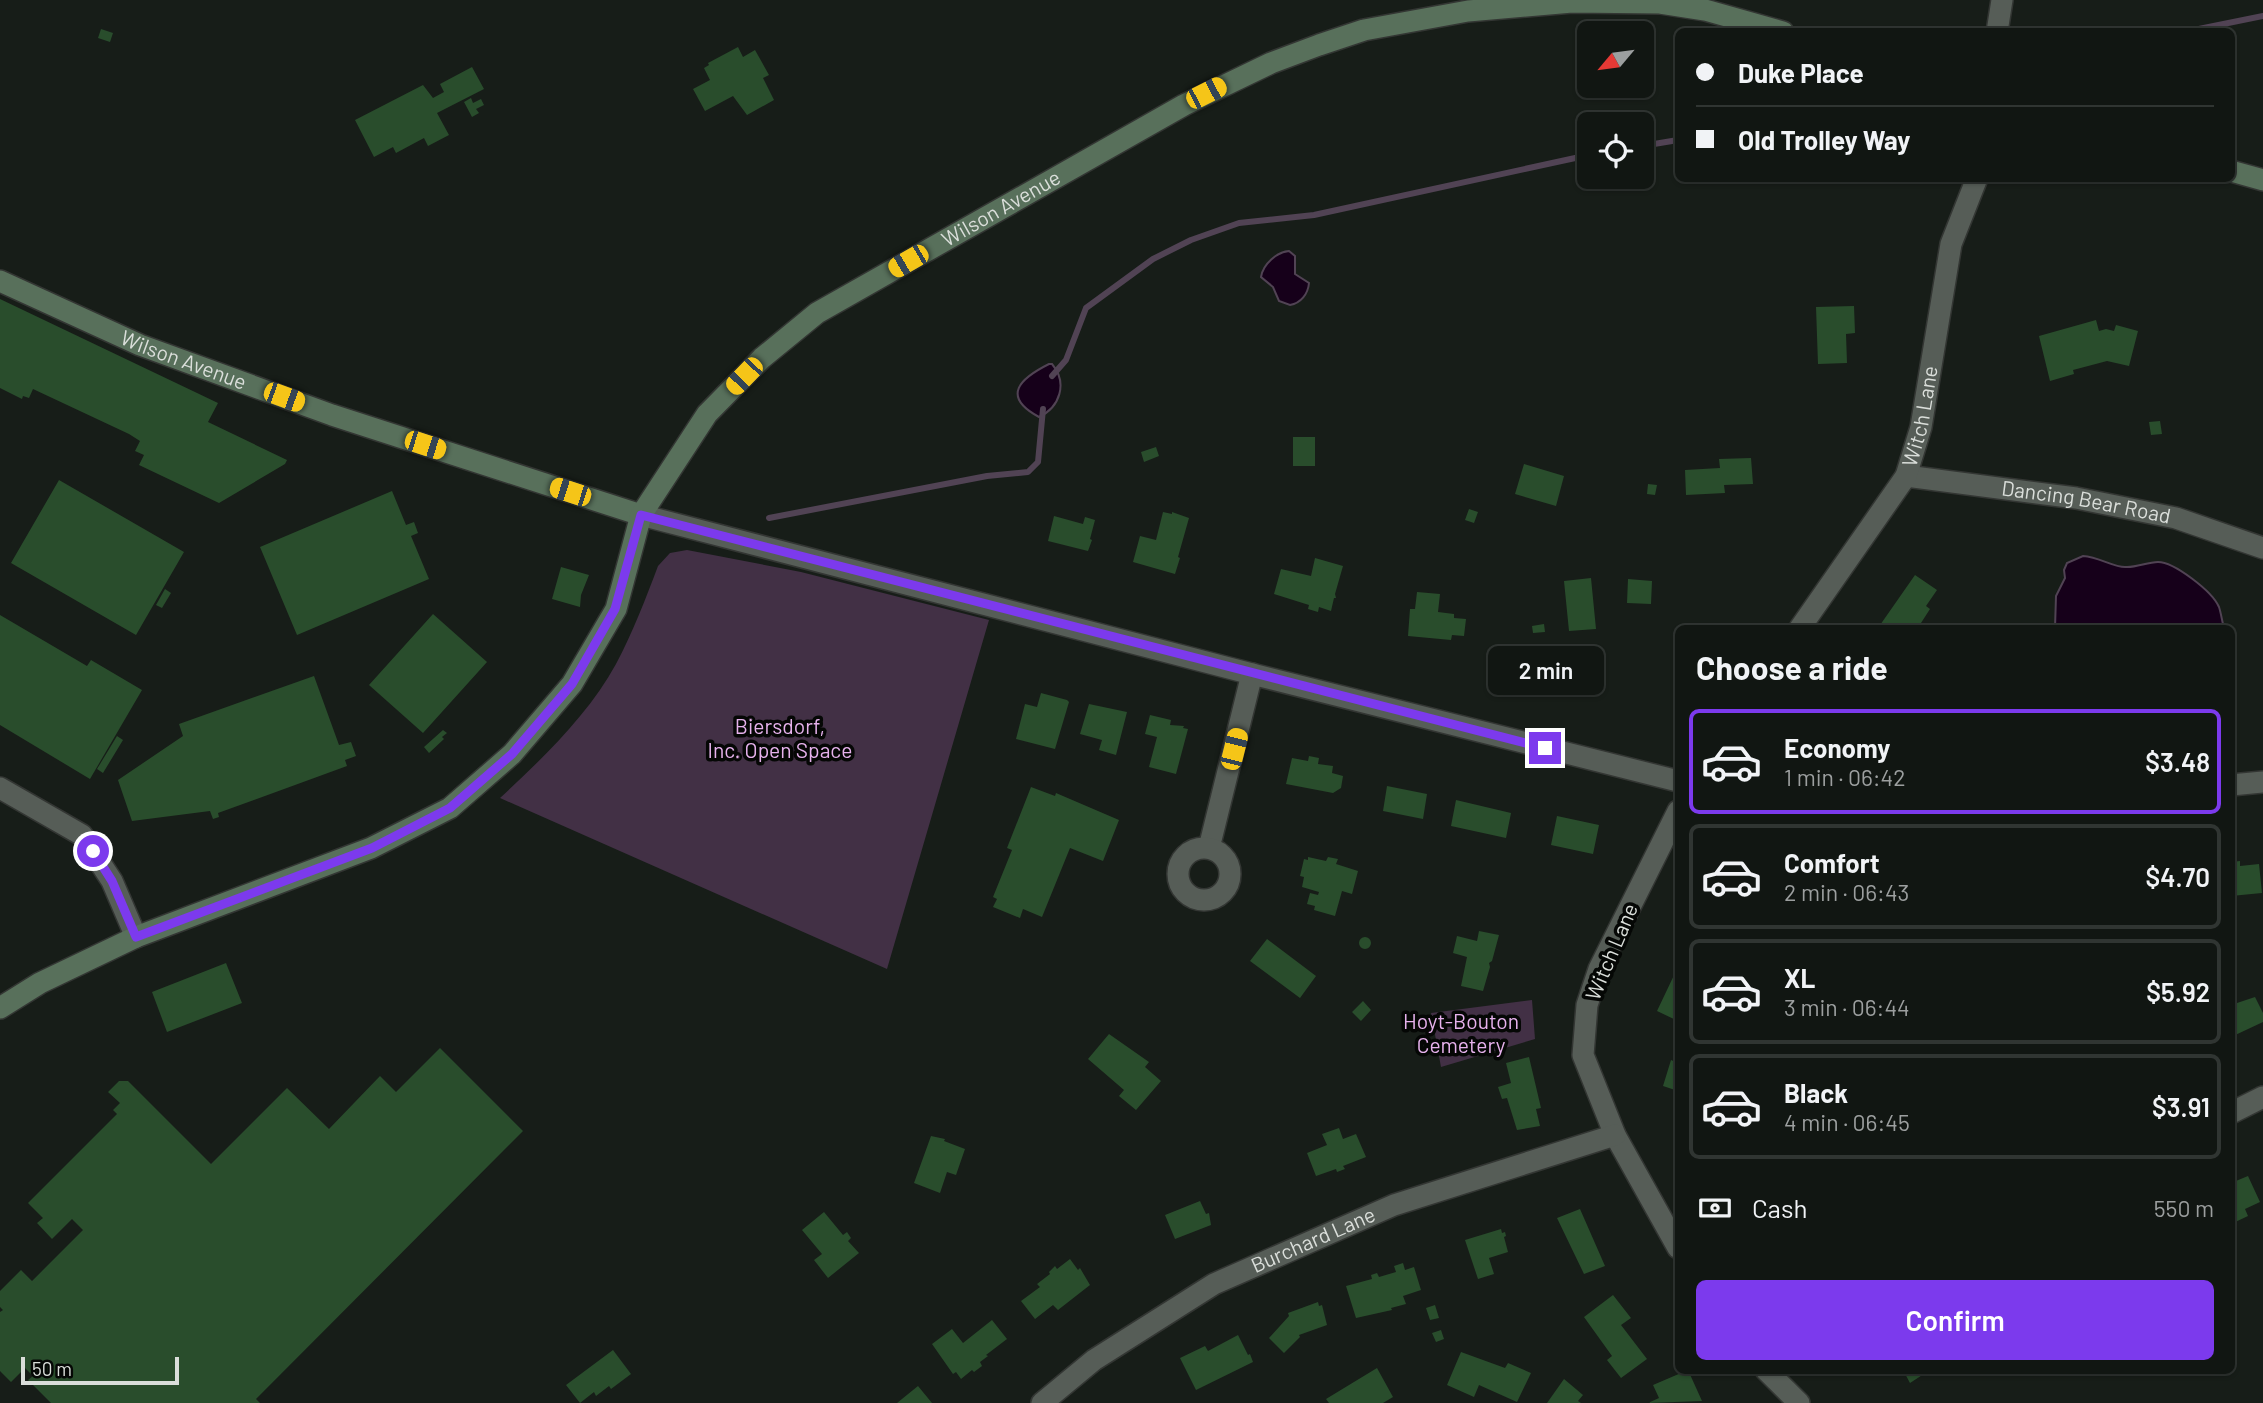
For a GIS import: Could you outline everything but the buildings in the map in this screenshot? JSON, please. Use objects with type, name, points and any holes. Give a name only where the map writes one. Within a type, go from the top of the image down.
[{"type":"main road","name":"Wilson Avenue","points":[[0,281],[139,345],[332,415],[641,515],[707,414],[762,358],[817,313],[1184,105],[1271,63],[1364,30],[1468,11],[1572,2],[1662,2],[1705,10],[1769,28]]},
{"type":"main road","points":[[2235,172],[2263,180]]},
{"type":"main road","points":[[0,1008],[40,983],[136,937],[372,848],[450,808],[512,754],[572,684],[615,609],[641,515]]},
{"type":"street","points":[[1998,28],[2002,0]]},
{"type":"street","name":"Witch Lane","points":[[1802,625],[1906,476],[1921,427],[1951,244],[1975,182]]},
{"type":"street","name":"Dancing Bear Road","points":[[1906,476],[2089,500],[2176,519],[2263,548]]},
{"type":"street","points":[[641,515],[1252,674],[1675,780]]},
{"type":"street","points":[[1209,848],[1252,674]]},
{"type":"street","points":[[2235,785],[2263,782]]},
{"type":"street","points":[[0,788],[82,835],[112,881],[136,937]]},
{"type":"street","name":"Witch Lane","points":[[1675,817],[1599,969],[1587,1005],[1583,1055],[1615,1135],[1675,1243]]},
{"type":"street","points":[[2235,1111],[2263,1097]]},
{"type":"street","name":"Burchard Lane","points":[[1042,1403],[1094,1360],[1214,1284],[1394,1206],[1615,1135]]},
{"type":"street","points":[[1773,1374],[1798,1403]]},
{"type":"green space","name":"Biersdorf, Inc. Open Space","points":[[687,550],[801,572],[989,620],[887,969],[500,798],[548,752],[592,701],[622,652],[658,566],[670,553]]},
{"type":"green space","name":"Hoyt-Bouton Cemetery","points":[[1532,1000],[1535,1039],[1441,1067],[1431,1013]]},
{"type":"shaded area","points":[[1289,251],[1295,256],[1295,274],[1309,283],[1303,297],[1290,305],[1279,301],[1273,287],[1261,277],[1271,260]]},
{"type":"shaded area","points":[[1052,364],[1060,379],[1059,394],[1052,407],[1039,417],[1020,402],[1019,388],[1030,375]]},
{"type":"shaded area","points":[[2083,556],[2120,567],[2165,563],[2201,586],[2215,600],[2223,625],[2055,625],[2056,596],[2065,578],[2067,563]]},
{"type":"waterway","points":[[2204,28],[2263,16]]},
{"type":"waterway","points":[[1654,144],[1675,140]]},
{"type":"waterway","points":[[1052,376],[1066,360],[1086,308],[1153,259],[1191,240],[1239,223],[1314,215],[1577,158]]},
{"type":"waterway","points":[[769,518],[987,476],[1028,472],[1038,462],[1043,409]]},
{"type":"route","points":[[93,851],[112,881],[136,937],[372,848],[450,808],[512,754],[572,684],[615,609],[641,515],[1545,748]]}]
